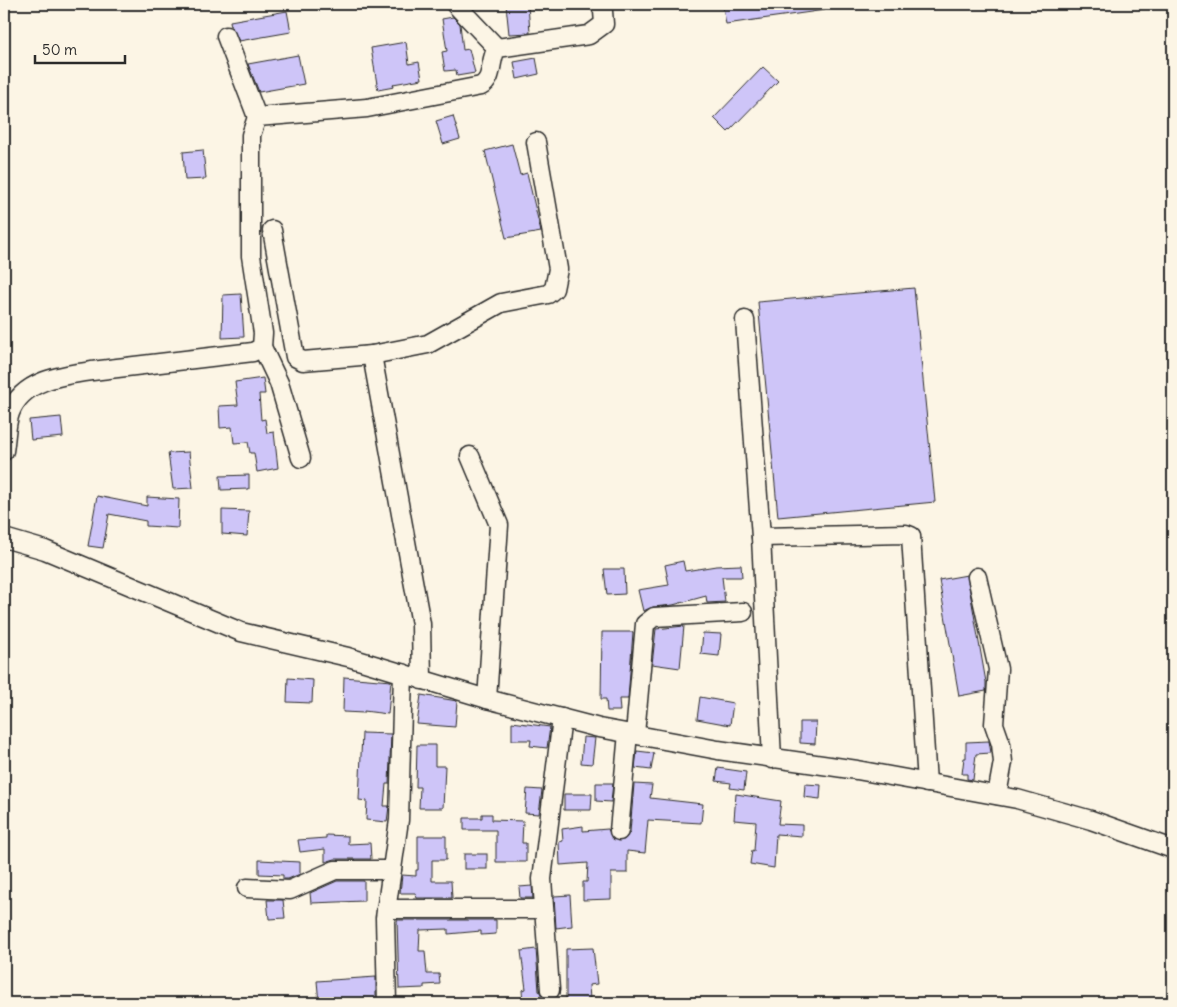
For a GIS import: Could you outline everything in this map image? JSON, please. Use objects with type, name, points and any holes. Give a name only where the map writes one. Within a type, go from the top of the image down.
[{"type":"street","points":[[455,4],[497,48]]},
{"type":"street","points":[[497,48],[589,35],[604,24],[604,11],[600,4]]},
{"type":"street","points":[[226,36],[257,117],[251,135],[251,256],[263,333],[262,346],[279,384],[301,458]]},
{"type":"street","points":[[257,117],[367,108],[482,86],[488,80],[494,53],[497,48]]},
{"type":"street","points":[[272,230],[294,357],[303,361],[372,355],[428,344],[501,303],[548,294],[554,289],[558,269],[536,142]]},
{"type":"street","points":[[745,320],[761,537],[772,759]]},
{"type":"street","points":[[4,451],[10,414],[15,402],[27,390],[40,383],[68,374],[253,352],[262,346]]},
{"type":"street","points":[[372,355],[421,624],[422,680]]},
{"type":"street","points":[[470,456],[499,524],[487,699]]},
{"type":"street","points":[[761,537],[906,534],[911,536],[927,783]]},
{"type":"street","points":[[4,538],[45,550],[234,630],[348,657],[487,699],[632,734],[772,759],[857,770],[997,796],[1059,810],[1173,849]]},
{"type":"street","points":[[977,577],[998,669],[994,724],[1001,744],[1003,762],[997,796]]},
{"type":"street","points":[[619,831],[645,624],[654,616],[743,612]]},
{"type":"street","points":[[387,1003],[386,909],[399,820],[403,673]]},
{"type":"street","points":[[550,990],[542,879],[562,718]]},
{"type":"street","points":[[247,888],[290,890],[335,870],[392,870]]},
{"type":"street","points":[[386,909],[543,909]]},
{"type":"building","points":[[528,4],[530,33],[509,34],[506,5]]},
{"type":"building","points":[[744,4],[824,4],[825,10],[726,24],[723,7]]},
{"type":"building","points":[[287,11],[291,32],[239,41],[231,27],[230,21]]},
{"type":"building","points":[[453,17],[460,24],[463,50],[469,49],[475,73],[457,76],[456,70],[445,71],[442,52],[447,51],[442,19]]},
{"type":"building","points":[[406,42],[409,64],[419,62],[422,79],[393,84],[394,87],[378,90],[371,48]]},
{"type":"building","points":[[298,55],[304,84],[259,92],[248,64]]},
{"type":"building","points":[[536,58],[539,74],[517,79],[514,62]]},
{"type":"building","points":[[763,67],[778,81],[728,132],[714,118]]},
{"type":"building","points":[[453,116],[460,139],[443,144],[436,121]]},
{"type":"building","points":[[512,144],[520,175],[527,173],[541,232],[506,238],[485,151]]},
{"type":"building","points":[[203,150],[206,179],[185,180],[183,152]]},
{"type":"building","points":[[914,288],[935,502],[778,517],[758,302]]},
{"type":"building","points":[[241,294],[244,337],[222,338],[223,295]]},
{"type":"building","points":[[263,378],[265,394],[259,394],[261,420],[265,419],[267,433],[274,432],[278,468],[257,472],[254,453],[250,453],[248,442],[234,443],[232,427],[220,428],[219,406],[238,405],[235,382]]},
{"type":"building","points":[[61,417],[63,437],[31,440],[29,420]]},
{"type":"building","points":[[189,452],[193,488],[173,489],[168,453]]},
{"type":"building","points":[[249,475],[249,489],[221,490],[220,476]]},
{"type":"building","points":[[97,496],[147,506],[147,497],[179,499],[178,528],[146,526],[146,521],[109,514],[103,548],[88,546]]},
{"type":"building","points":[[222,510],[249,511],[247,536],[222,534]]},
{"type":"building","points":[[683,561],[685,571],[716,566],[741,565],[742,577],[722,577],[725,602],[707,603],[706,596],[673,605],[653,607],[643,611],[638,590],[669,585],[665,565]]},
{"type":"building","points":[[604,569],[624,569],[625,594],[607,595]]},
{"type":"building","points":[[967,575],[986,691],[959,696],[939,580]]},
{"type":"building","points":[[684,626],[680,668],[652,664],[656,629]]},
{"type":"building","points":[[602,632],[633,632],[628,699],[619,699],[620,711],[607,711],[606,699],[601,699]]},
{"type":"building","points":[[703,633],[721,634],[719,656],[701,654]]},
{"type":"building","points":[[344,677],[391,681],[388,714],[364,711],[364,713],[343,712]]},
{"type":"building","points":[[288,678],[313,680],[312,703],[287,702]]},
{"type":"building","points":[[421,695],[457,701],[455,727],[417,724]]},
{"type":"building","points":[[700,697],[733,703],[730,725],[697,719]]},
{"type":"building","points":[[512,722],[550,727],[547,748],[530,746],[531,740],[512,740]]},
{"type":"building","points":[[800,722],[816,722],[815,744],[800,743]]},
{"type":"building","points":[[362,733],[391,734],[389,784],[386,784],[384,806],[389,806],[387,822],[366,820],[367,801],[359,800]]},
{"type":"building","points":[[583,737],[595,738],[592,764],[581,763]]},
{"type":"building","points":[[989,741],[991,753],[976,754],[973,780],[967,779],[967,774],[962,774],[964,758],[966,758],[966,742]]},
{"type":"building","points":[[417,745],[435,745],[435,766],[445,766],[443,808],[419,808],[420,787],[416,787]]},
{"type":"building","points":[[637,751],[654,753],[651,770],[635,768]]},
{"type":"building","points":[[718,768],[746,772],[744,790],[730,788],[731,783],[716,781]]},
{"type":"building","points":[[596,783],[613,783],[611,802],[596,801]]},
{"type":"building","points":[[634,784],[652,785],[650,798],[703,804],[701,823],[648,820],[645,853],[627,851],[627,873],[611,873],[611,899],[583,900],[583,882],[587,882],[588,863],[560,865],[559,842],[563,841],[562,829],[583,826],[583,831],[608,829],[613,839],[624,840],[630,832]]},
{"type":"building","points":[[805,784],[821,785],[820,799],[804,797]]},
{"type":"building","points":[[527,789],[542,790],[539,814],[525,813]]},
{"type":"building","points":[[564,794],[592,794],[591,810],[564,810]]},
{"type":"building","points":[[736,794],[781,801],[778,824],[802,825],[802,836],[776,834],[774,868],[750,864],[752,850],[754,851],[756,822],[734,820]]},
{"type":"building","points":[[482,814],[492,814],[492,820],[523,821],[522,843],[526,843],[526,862],[496,862],[496,830],[464,830],[464,818],[482,818]]},
{"type":"building","points":[[326,835],[348,836],[348,844],[370,843],[371,859],[335,859],[325,862],[325,849],[300,852],[298,840],[326,838]]},
{"type":"building","points":[[418,836],[446,836],[446,860],[432,860],[432,881],[451,881],[452,898],[417,898],[415,893],[400,893],[402,875],[416,876],[416,870],[418,870]]},
{"type":"building","points":[[464,854],[487,854],[487,869],[464,869]]},
{"type":"building","points":[[259,860],[300,862],[300,874],[283,879],[283,875],[259,874]]},
{"type":"building","points":[[337,881],[364,881],[364,901],[311,903],[310,893]]},
{"type":"building","points":[[532,886],[533,898],[520,898],[519,887]]},
{"type":"building","points":[[570,895],[572,926],[556,928],[554,896]]},
{"type":"building","points":[[267,900],[283,900],[285,918],[269,919]]},
{"type":"building","points":[[397,920],[496,920],[496,934],[481,935],[481,931],[448,934],[448,929],[420,930],[419,951],[425,951],[427,974],[439,974],[440,984],[424,985],[424,988],[399,989]]},
{"type":"building","points":[[593,948],[597,984],[589,985],[590,1000],[566,1001],[566,949]]},
{"type":"building","points":[[536,949],[539,991],[546,1001],[523,1003],[522,990],[526,989],[521,951]]},
{"type":"building","points":[[376,977],[376,1003],[319,1003],[317,981]]}]
